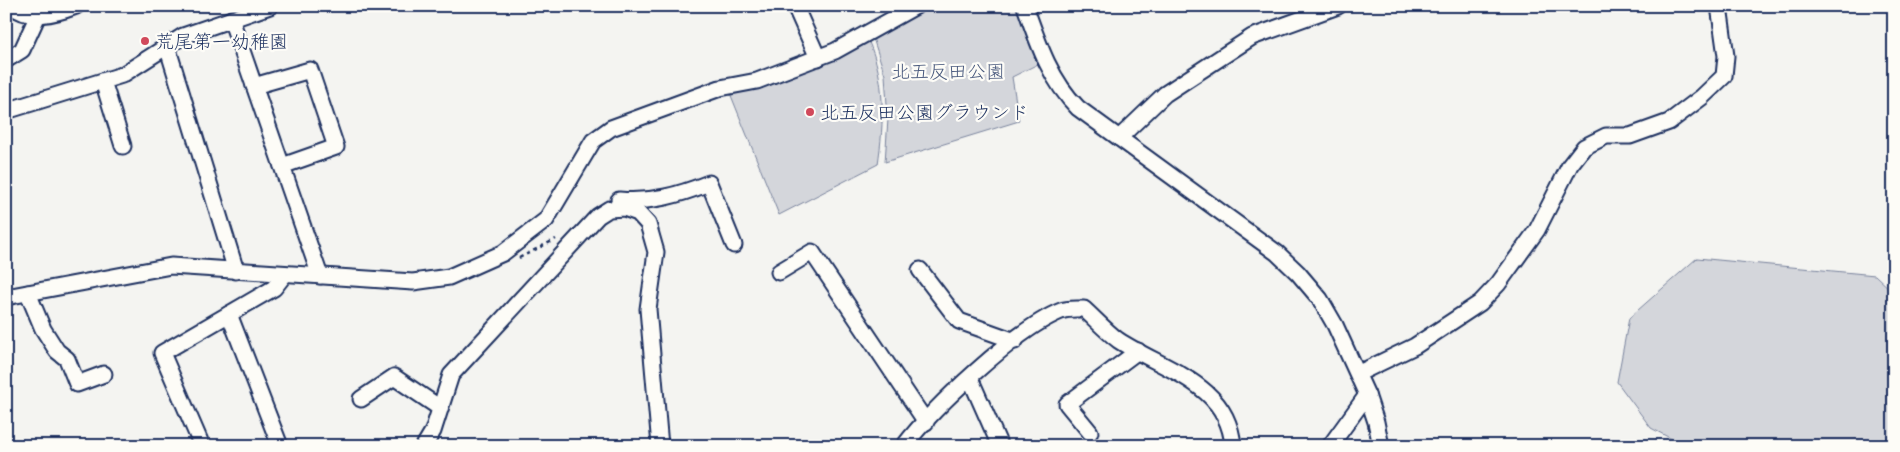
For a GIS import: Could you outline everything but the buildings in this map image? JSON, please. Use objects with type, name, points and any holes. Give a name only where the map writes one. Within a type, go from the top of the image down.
[{"type":"street","points":[[12,6],[23,15],[38,15],[76,6]]},
{"type":"street","points":[[6,111],[122,75],[183,36],[270,6]]},
{"type":"street","points":[[795,6],[818,58]]},
{"type":"street","points":[[6,297],[171,266],[413,282],[449,277],[503,253],[546,220],[593,141],[611,128],[720,88],[757,81],[818,58],[835,51],[916,6]]},
{"type":"street","points":[[1025,6],[1050,70],[1064,94],[1078,108],[1277,253],[1298,273],[1320,299],[1359,373],[1376,422],[1381,446]]},
{"type":"street","points":[[1119,138],[1165,94],[1252,38],[1338,6]]},
{"type":"street","points":[[1359,373],[1415,346],[1480,303],[1498,284],[1537,230],[1570,165],[1584,147],[1606,136],[1630,136],[1669,122],[1702,97],[1724,76],[1726,56],[1719,6]]},
{"type":"street","points":[[6,60],[22,50],[38,15]]},
{"type":"street","points":[[231,20],[320,276]]},
{"type":"street","points":[[167,46],[236,270]]},
{"type":"street","points":[[254,86],[310,70],[336,147],[282,166]]},
{"type":"street","points":[[103,80],[123,146]]},
{"type":"street","points":[[602,213],[602,206],[618,200],[639,202],[663,198],[679,195],[710,183],[734,245]]},
{"type":"street","points":[[424,446],[433,431],[451,375],[602,213],[609,208],[624,208],[638,213],[648,224],[656,252],[648,308],[659,446]]},
{"type":"street","points":[[779,272],[812,252],[926,422]]},
{"type":"street","points":[[920,270],[959,321],[1015,341]]},
{"type":"street","points":[[202,446],[162,353],[274,288],[285,274]]},
{"type":"street","points":[[28,293],[43,330],[57,350],[67,359],[77,384],[104,374]]},
{"type":"street","points":[[904,446],[970,378],[1015,341],[1062,310],[1084,309],[1117,339],[1180,374],[1210,395],[1226,414],[1233,446]]},
{"type":"street","points":[[229,314],[280,446]]},
{"type":"street","points":[[1090,432],[1067,404],[1138,351]]},
{"type":"street","points":[[361,399],[394,377],[440,408]]},
{"type":"street","points":[[970,378],[1000,446]]},
{"type":"street","points":[[1330,446],[1367,395]]},
{"type":"path","points":[[503,253],[522,259],[564,235]]},
{"type":"green space","name":"北五反田公園","points":[[931,6],[1017,6],[1040,63],[1012,77],[1019,121],[885,162],[888,119],[885,75],[873,38]]},
{"type":"green space","name":"北五反田公園グラウンド","points":[[868,40],[874,55],[881,86],[882,133],[878,164],[779,215],[730,93]]},
{"type":"green space","points":[[1697,258],[1875,275],[1894,293],[1894,446],[1685,446],[1651,428],[1617,382],[1629,318]]},
{"type":"place","name":"荒尾第一幼稚園","points":[[145,41]]},
{"type":"place","name":"北五反田公園グラウンド","points":[[810,112]]}]
